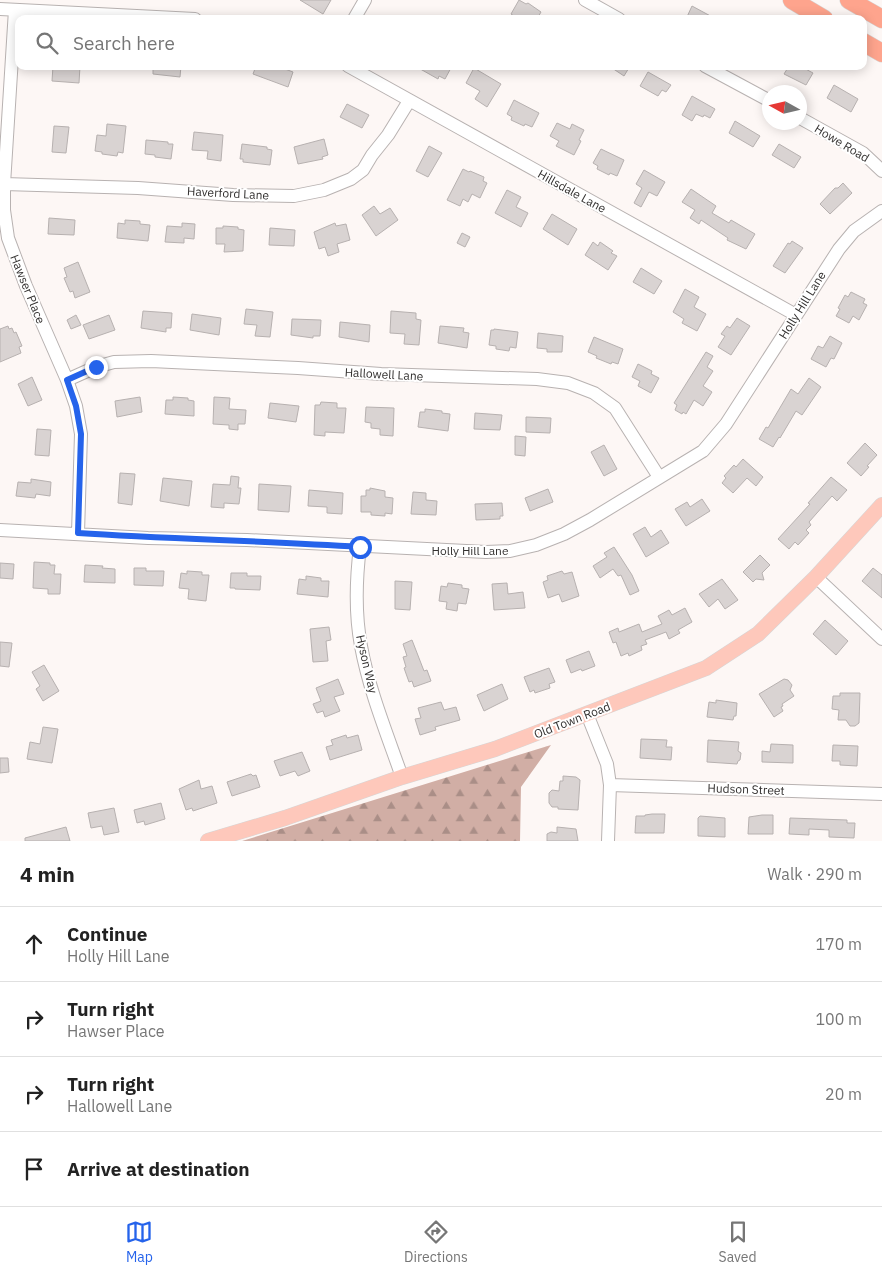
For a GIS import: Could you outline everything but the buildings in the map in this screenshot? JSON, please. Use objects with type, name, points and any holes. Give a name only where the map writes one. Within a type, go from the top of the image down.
[{"type":"highway","points":[[792,0],[817,15]]},
{"type":"highway","points":[[849,0],[882,19]]},
{"type":"highway","points":[[867,44],[882,53]]},
{"type":"main road","name":"Old Town Road","points":[[208,841],[285,818],[402,777],[495,749],[706,668],[758,634],[816,577],[882,505]]},
{"type":"street","points":[[356,15],[365,0]]},
{"type":"street","points":[[585,0],[612,15]]},
{"type":"street","points":[[0,9],[115,15]]},
{"type":"street","name":"Hawser Place","points":[[15,10],[4,210],[8,238],[76,406],[81,434],[78,533]]},
{"type":"street","name":"Hillsdale Lane","points":[[355,70],[796,315]]},
{"type":"street","points":[[713,70],[762,97]]},
{"type":"street","name":"Haverford Lane","points":[[4,184],[138,188],[233,195],[294,196],[324,190],[351,179],[363,170],[409,101]]},
{"type":"street","name":"Howe Road","points":[[807,122],[863,153],[882,171]]},
{"type":"street","name":"Holly Hill Lane","points":[[0,530],[486,552],[510,551],[536,545],[564,534],[590,520],[703,451],[726,424],[839,249],[854,231],[882,211]]},
{"type":"street","name":"Hallowell Lane","points":[[67,380],[96,367],[114,362],[151,361],[380,374],[537,379],[568,383],[594,393],[615,408],[659,477]]},
{"type":"street","name":"Hyson Way","points":[[360,547],[356,575],[360,643],[376,703],[402,777]]},
{"type":"street","points":[[816,577],[882,639]]},
{"type":"street","points":[[587,714],[606,764],[610,785],[608,841]]},
{"type":"street","name":"Hudson Street","points":[[610,785],[882,794]]},
{"type":"green space","points":[[551,745],[521,787],[520,841],[242,841]]},
{"type":"route","points":[[96,367],[67,380],[76,406],[81,434],[78,533],[148,538],[247,540],[360,547]]}]
